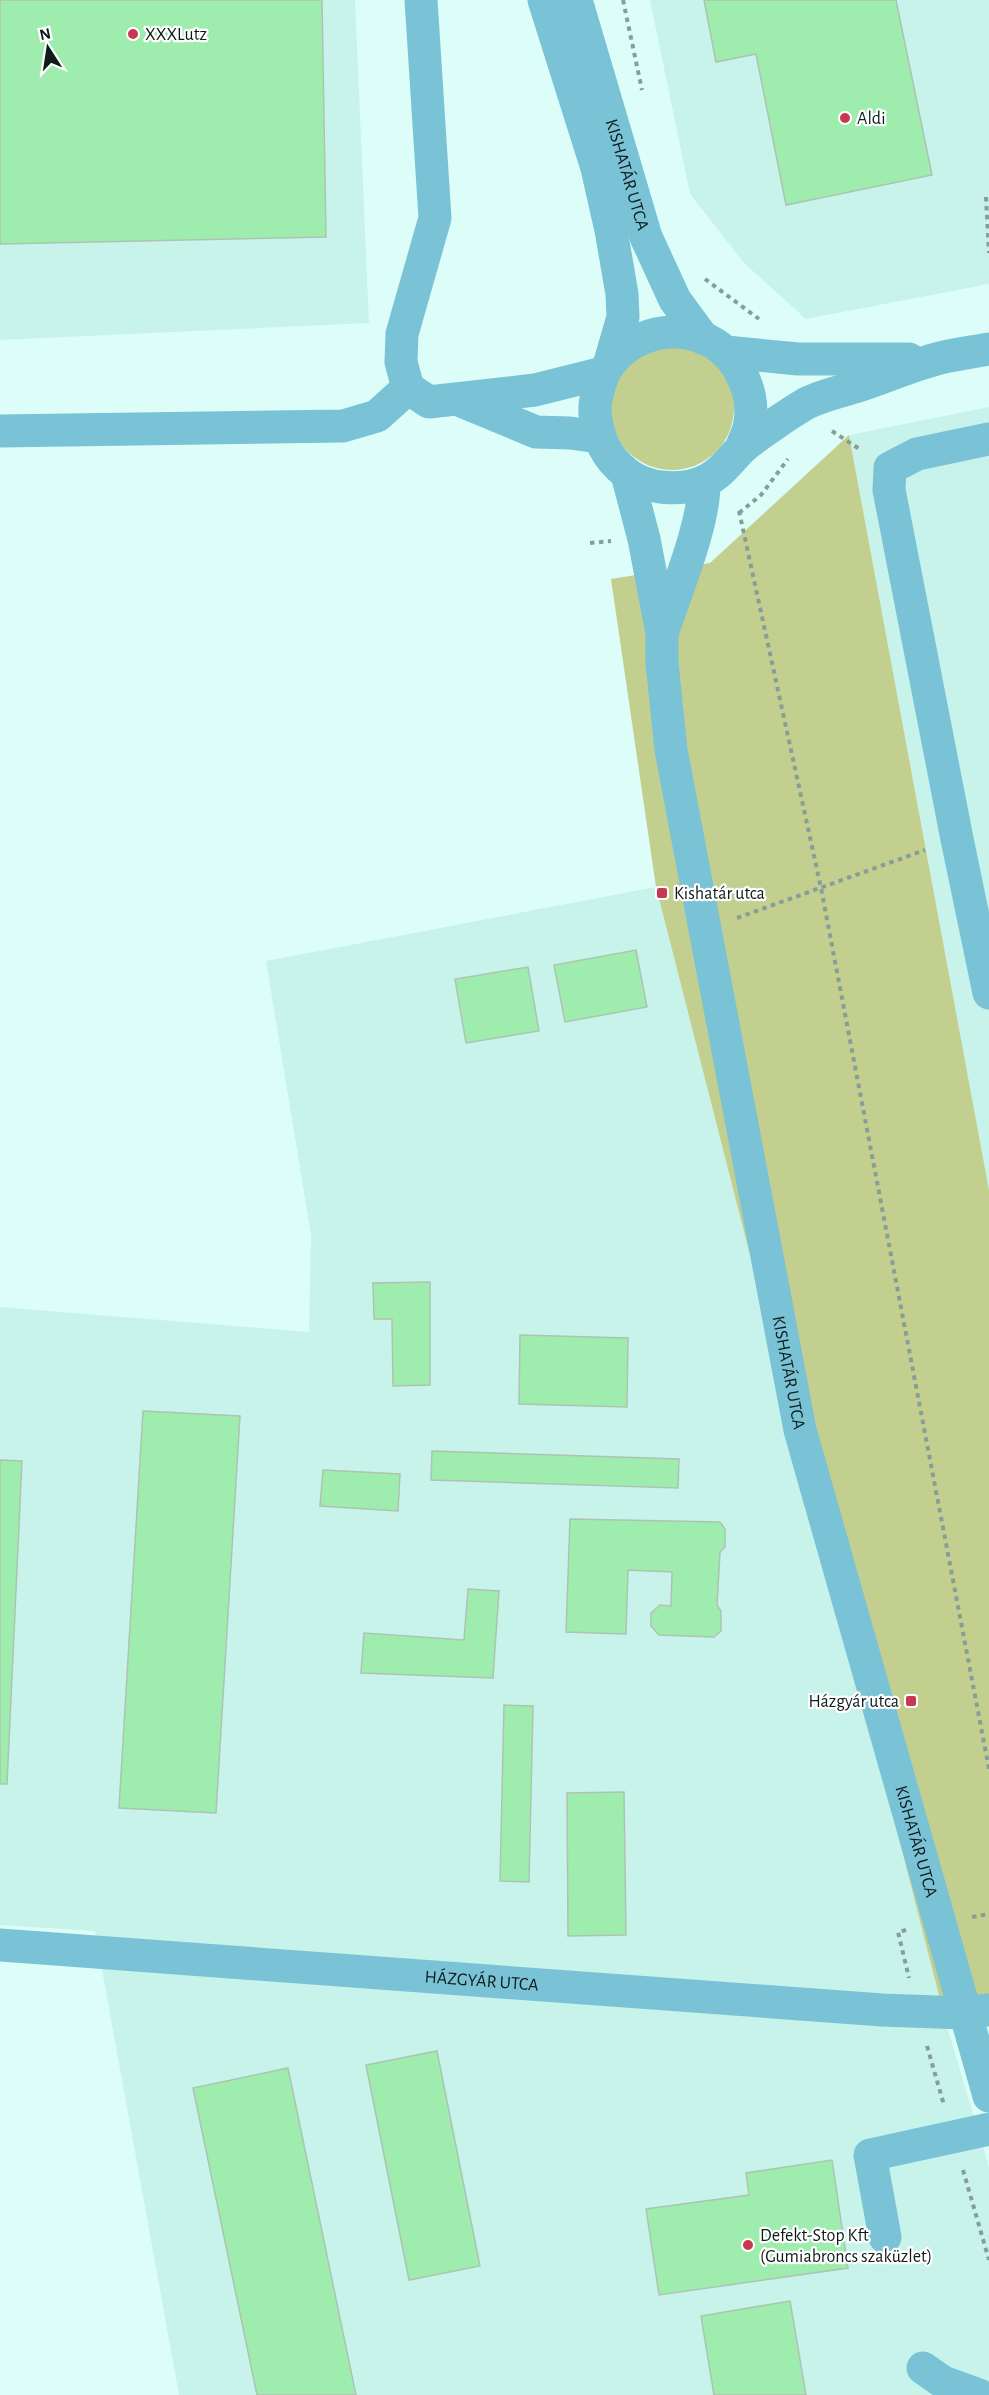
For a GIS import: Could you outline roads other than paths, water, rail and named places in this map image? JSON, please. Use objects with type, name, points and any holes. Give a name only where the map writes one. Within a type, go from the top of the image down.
[{"type":"street","points":[[421,0],[435,218],[402,334],[401,362],[408,388],[429,402],[535,390],[607,367]]},
{"type":"street","name":"KISHATÁR UTCA","points":[[544,0],[597,168],[622,294],[623,317],[607,367]]},
{"type":"street","name":"KISHATÁR UTCA","points":[[576,0],[646,237],[675,300],[715,345]]},
{"type":"street","points":[[938,358],[798,359],[715,345],[678,332],[653,334],[629,345],[607,367],[594,405],[599,437],[610,458],[627,474],[645,483],[664,488],[685,488],[704,482],[725,468],[741,449],[807,403],[938,358],[989,349]]},
{"type":"street","points":[[715,345],[742,373],[750,398],[750,424],[741,449]]},
{"type":"street","points":[[0,431],[343,426],[377,416],[408,388]]},
{"type":"street","points":[[454,398],[536,432],[599,437]]},
{"type":"street","points":[[989,439],[917,454],[890,468],[889,490],[989,993]]},
{"type":"street","points":[[627,474],[644,539],[662,633]]},
{"type":"street","points":[[662,633],[691,545],[704,495],[704,482]]},
{"type":"street","name":"KISHATÁR UTCA","points":[[662,633],[662,663],[671,750],[800,1430],[941,1923],[976,2012],[989,2096]]},
{"type":"street","name":"HÁZGYÁR UTCA","points":[[0,1945],[882,2010],[976,2012]]},
{"type":"street","points":[[885,2237],[870,2155],[989,2129]]},
{"type":"street","points":[[923,2368],[943,2382],[979,2395]]},
{"type":"place","name":"XXXLutz","points":[[133,34]]},
{"type":"place","name":"Aldi","points":[[845,118]]},
{"type":"place","name":"Kishatár utca","points":[[662,893]]},
{"type":"place","name":"Házgyár utca","points":[[911,1701]]},
{"type":"place","name":"Defekt-Stop Kft (Gumiabroncs szaküzlet)","points":[[748,2245]]}]
